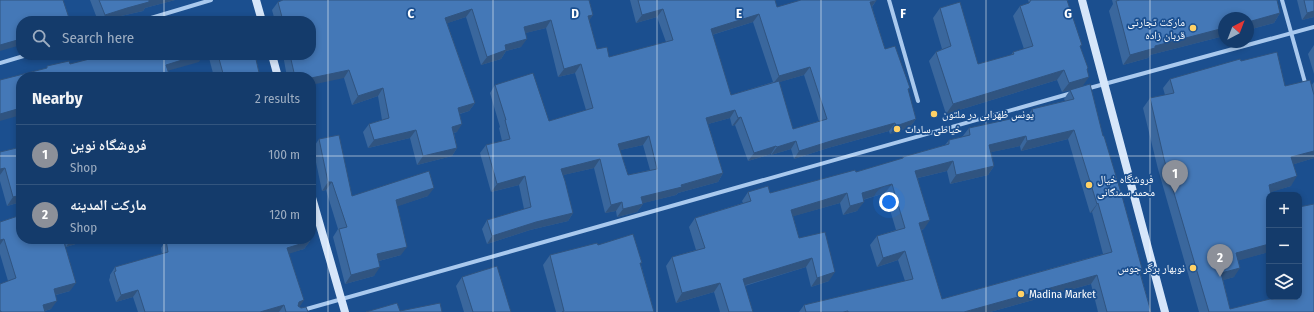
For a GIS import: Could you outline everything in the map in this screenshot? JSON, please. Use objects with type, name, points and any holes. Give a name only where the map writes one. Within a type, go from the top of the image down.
[{"type":"main road","points":[[256,0],[261,16]]},
{"type":"main road","points":[[1082,0],[1165,312]]},
{"type":"main road","points":[[273,60],[277,72]]},
{"type":"main road","points":[[316,212],[345,312]]},
{"type":"street","points":[[158,16],[211,0]]},
{"type":"street","points":[[889,0],[918,101]]},
{"type":"street","points":[[1282,0],[1308,93]]},
{"type":"street","points":[[1081,91],[1314,28]]},
{"type":"street","points":[[0,63],[16,58]]},
{"type":"street","points":[[296,312],[1074,93]]},
{"type":"building","points":[[0,0],[63,0],[68,16],[16,16],[16,40],[0,45]]},
{"type":"building","points":[[99,0],[149,0],[149,2],[105,15]]},
{"type":"building","points":[[283,0],[589,0],[593,15],[588,16],[597,49],[607,47],[609,57],[673,40],[663,9],[642,15],[638,0],[775,0],[777,7],[801,0],[876,0],[870,2],[885,49],[895,46],[910,88],[908,89],[916,119],[896,126],[895,123],[799,151],[796,141],[754,153],[741,117],[738,118],[735,110],[706,118],[723,173],[681,185],[682,187],[641,197],[643,204],[623,209],[622,202],[611,205],[600,159],[561,169],[573,213],[536,222],[492,236],[487,220],[531,207],[525,176],[497,184],[486,145],[510,139],[506,120],[495,85],[533,73],[549,121],[593,108],[581,64],[564,69],[551,20],[524,27],[527,39],[505,45],[506,50],[487,57],[472,9],[445,18],[475,103],[458,108],[462,124],[452,127],[457,148],[423,156],[416,130],[374,140],[369,124],[389,118],[383,88],[358,96],[349,70],[316,77],[316,72],[294,72],[291,60],[316,60],[316,16],[282,16],[278,2]],"holes":[[[759,14],[779,76],[810,67],[827,119],[793,129],[779,81],[731,95],[711,29]],[[649,136],[657,169],[628,175],[618,144]]]},
{"type":"building","points":[[1031,0],[1067,0],[1082,45],[1080,46],[1088,68],[1089,77],[1069,83],[1064,70],[953,104],[936,52],[951,46],[940,8],[960,2],[978,64],[1014,54],[1013,52],[1033,46],[1020,6],[1029,3]]},
{"type":"building","points":[[1277,0],[1280,13],[1254,20],[1254,12],[1218,12],[1218,30],[1155,46],[1155,48],[1130,55],[1116,1]]},
{"type":"building","points":[[1304,0],[1314,0],[1314,11],[1307,13]]},
{"type":"building","points":[[1277,52],[1285,86],[1310,80],[1314,95],[1314,151],[1291,157],[1297,176],[1269,185],[1270,192],[1266,192],[1266,245],[1236,253],[1240,268],[1221,273],[1230,309],[1266,300],[1302,300],[1302,206],[1314,204],[1314,312],[1209,312],[1164,159],[1150,98],[1174,93],[1170,79],[1240,59],[1241,61]]},
{"type":"building","points":[[86,60],[182,60],[166,65],[168,72],[31,72],[47,68],[47,66],[69,61],[70,64]]},
{"type":"building","points":[[219,60],[256,60],[259,72],[223,72]]},
{"type":"building","points":[[16,76],[16,109],[0,114],[0,80]]},
{"type":"building","points":[[1090,84],[1103,136],[1122,196],[1143,272],[1140,273],[1151,312],[1107,312],[1097,275],[964,312],[806,312],[804,305],[913,279],[905,251],[883,258],[877,236],[905,228],[892,184],[862,193],[864,202],[850,206],[847,193],[791,210],[799,238],[825,232],[835,272],[817,278],[812,258],[743,279],[753,312],[729,312],[720,283],[682,293],[672,257],[705,248],[695,218],[751,201],[748,192],[768,186],[770,193],[855,170],[856,172],[949,144],[949,140],[970,135],[969,128],[1033,114],[1032,109],[1074,99],[1070,90]],"holes":[[[1074,130],[1097,204],[1098,203],[1112,252],[942,299],[919,223],[930,220],[915,171],[953,161],[956,175],[994,166],[989,145],[1026,136],[1027,141]]]},
{"type":"building","points":[[339,135],[352,196],[429,171],[434,188],[396,200],[407,247],[377,254],[380,267],[351,275],[339,229],[347,227],[332,182],[328,182],[319,139]]},
{"type":"building","points":[[16,148],[16,196],[13,197],[5,168],[0,169],[0,152]]},
{"type":"building","points":[[16,217],[16,244],[64,244],[76,283],[54,289],[57,301],[43,305],[45,312],[0,311],[0,284],[16,278],[4,239],[0,240],[0,222]]},
{"type":"building","points":[[633,234],[654,312],[562,312],[564,311],[550,255],[597,243],[598,245]]},
{"type":"building","points":[[167,244],[300,244],[287,248],[304,300],[299,302],[298,306],[301,308],[306,307],[308,312],[286,312],[284,305],[260,312],[145,312],[138,290],[121,295],[114,272],[116,271],[115,267],[168,252]]},
{"type":"building","points":[[497,266],[511,312],[473,312],[462,277]]},
{"type":"building","points":[[397,303],[400,311],[440,303],[442,312],[366,312]]},
{"type":"place","name":"مارکت تجارتی قربان زاده","points":[[1193,28]]},
{"type":"place","name":"یونس ظهرابی در ملتون","points":[[934,114]]},
{"type":"place","name":"خیاطی سادات","points":[[897,129]]},
{"type":"place","name":"فروشگاه خیال محمد سمنگانی","points":[[1089,185]]},
{"type":"place","name":"فروشگاه نوین","points":[[1175,193]]},
{"type":"place","name":"نوبهار برگر جوس","points":[[1193,268]]},
{"type":"place","name":"مارکت المدینه","points":[[1220,277]]},
{"type":"place","name":"Madina Market","points":[[1021,294]]}]
